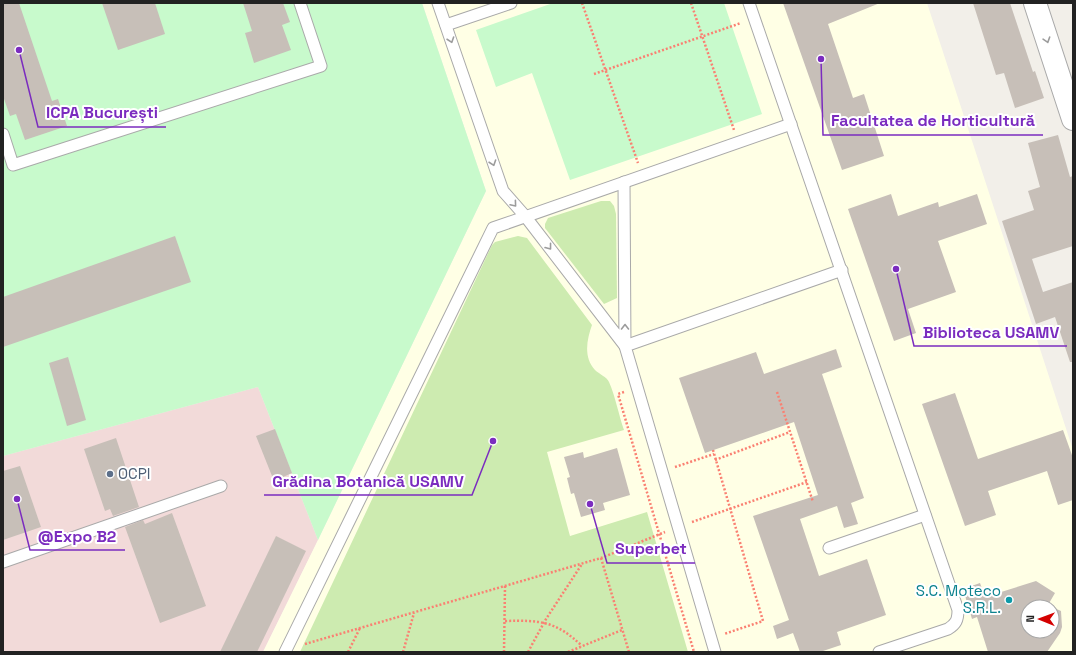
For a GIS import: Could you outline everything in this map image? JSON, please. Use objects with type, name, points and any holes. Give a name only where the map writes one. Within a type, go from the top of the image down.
[{"type":"street","points":[[1035,3],[1071,106]]},
{"type":"lane","points":[[3,134],[13,165],[321,66],[300,3]]},
{"type":"lane","points":[[438,3],[503,191],[525,216],[625,346]]},
{"type":"lane","points":[[446,25],[511,3]]},
{"type":"lane","points":[[749,3],[958,610],[958,618],[955,625],[948,629],[879,652]]},
{"type":"lane","points":[[285,652],[493,228],[791,124]]},
{"type":"lane","points":[[624,182],[625,346],[715,652]]},
{"type":"lane","points":[[625,346],[842,270]]},
{"type":"lane","points":[[3,562],[221,486]]},
{"type":"lane","points":[[829,548],[925,515]]},
{"type":"path","points":[[582,3],[642,176]]},
{"type":"path","points":[[691,3],[738,143]]},
{"type":"path","points":[[594,74],[754,19]]},
{"type":"path","points":[[637,388],[618,394],[694,652]]},
{"type":"path","points":[[777,392],[814,502]]},
{"type":"path","points":[[715,460],[790,432]]},
{"type":"path","points":[[711,638],[763,621],[713,450]]},
{"type":"path","points":[[662,471],[714,454]]},
{"type":"path","points":[[300,645],[601,558],[678,527],[807,482]]},
{"type":"path","points":[[601,558],[629,652]]},
{"type":"path","points":[[528,652],[544,622],[582,564]]},
{"type":"path","points":[[504,652],[505,586]]},
{"type":"path","points":[[403,652],[414,612]]},
{"type":"path","points":[[505,621],[530,620],[544,622],[562,629],[582,646]]},
{"type":"path","points":[[348,652],[360,628]]},
{"type":"path","points":[[568,652],[622,630]]},
{"type":"shaded area","points":[[422,3],[927,3],[1073,450],[1073,652],[263,652],[486,191]]},
{"type":"shaded area","points":[[258,387],[318,540],[263,652],[3,652],[3,456]]},
{"type":"green space","points":[[3,3],[422,3],[486,191],[318,540],[258,387],[3,456]]},
{"type":"green space","points":[[553,3],[724,3],[762,114],[570,180],[532,73],[496,87],[476,30]]},
{"type":"green space","points":[[601,201],[610,201],[614,206],[616,214],[617,298],[604,304],[545,228],[548,218]]},
{"type":"green space","points":[[518,236],[527,238],[592,325],[587,354],[591,365],[609,382],[624,430],[547,452],[570,536],[647,512],[688,652],[300,652],[492,245],[495,242]]},
{"type":"building","points":[[3,3],[19,3],[52,101],[58,99],[67,126],[25,140],[16,114],[10,116],[3,96]]},
{"type":"building","points":[[102,3],[155,3],[165,34],[118,50]]},
{"type":"building","points":[[243,3],[283,3],[290,22],[282,25],[291,50],[254,63],[245,33],[252,31]]},
{"type":"building","points":[[783,3],[880,3],[828,24],[853,98],[864,94],[884,156],[842,170]]},
{"type":"building","points":[[973,3],[1010,3],[1033,72],[1035,71],[1044,98],[1015,108],[1004,73],[996,75]]},
{"type":"building","points":[[1058,135],[1070,177],[1073,176],[1073,246],[1032,259],[1043,292],[1073,282],[1073,362],[1070,362],[1055,317],[1036,324],[1002,221],[1034,210],[1028,191],[1040,187],[1028,143]]},
{"type":"building","points":[[891,194],[898,216],[938,202],[939,207],[977,194],[987,224],[938,241],[956,292],[908,309],[916,333],[894,341],[848,209]]},
{"type":"building","points":[[175,236],[191,282],[3,347],[3,297]]},
{"type":"building","points":[[836,349],[842,367],[822,374],[864,498],[851,503],[858,524],[844,528],[837,506],[800,519],[819,576],[867,559],[886,615],[837,632],[841,645],[820,652],[800,652],[793,633],[777,639],[773,626],[789,620],[753,516],[818,495],[794,422],[705,453],[679,378],[756,352],[764,374]]},
{"type":"building","points":[[68,357],[86,420],[67,426],[49,363]]},
{"type":"building","points":[[955,393],[978,459],[1063,430],[1073,458],[1073,500],[1058,505],[1047,471],[988,491],[996,515],[965,526],[922,404]]},
{"type":"building","points":[[275,429],[292,473],[274,481],[256,436]]},
{"type":"building","name":"OCPI","points":[[116,438],[139,507],[113,516],[110,509],[105,511],[84,449]]},
{"type":"building","points":[[617,448],[630,495],[603,503],[605,510],[581,517],[574,493],[571,494],[567,478],[570,477],[564,457],[583,452],[584,458]]},
{"type":"building","points":[[20,466],[41,527],[3,540],[3,471]]},
{"type":"building","points":[[172,513],[206,606],[160,623],[125,527],[143,520],[145,524]]},
{"type":"building","points":[[276,536],[306,551],[257,652],[220,652]]},
{"type":"building","points":[[1036,581],[1055,593],[1052,599],[1020,599],[1020,639],[1056,639],[1047,652],[988,652],[977,617],[972,619],[963,589],[980,583],[985,597]]},
{"type":"building","points":[[1060,611],[1061,611],[1062,627],[1060,633]]},
{"type":"place","name":"ICPA București","points":[[19,50]]},
{"type":"place","name":"Facultatea de Horticultură","points":[[821,59]]},
{"type":"place","name":"Biblioteca USAMV","points":[[896,269]]},
{"type":"place","name":"Grădina Botanică USAMV","points":[[493,441]]},
{"type":"place","name":"OCPI","points":[[110,474]]},
{"type":"place","name":"@Expo B2","points":[[17,499]]},
{"type":"place","name":"Superbet","points":[[590,504]]},
{"type":"place","name":"S.C. Moteco S.R.L.","points":[[1009,600]]}]
